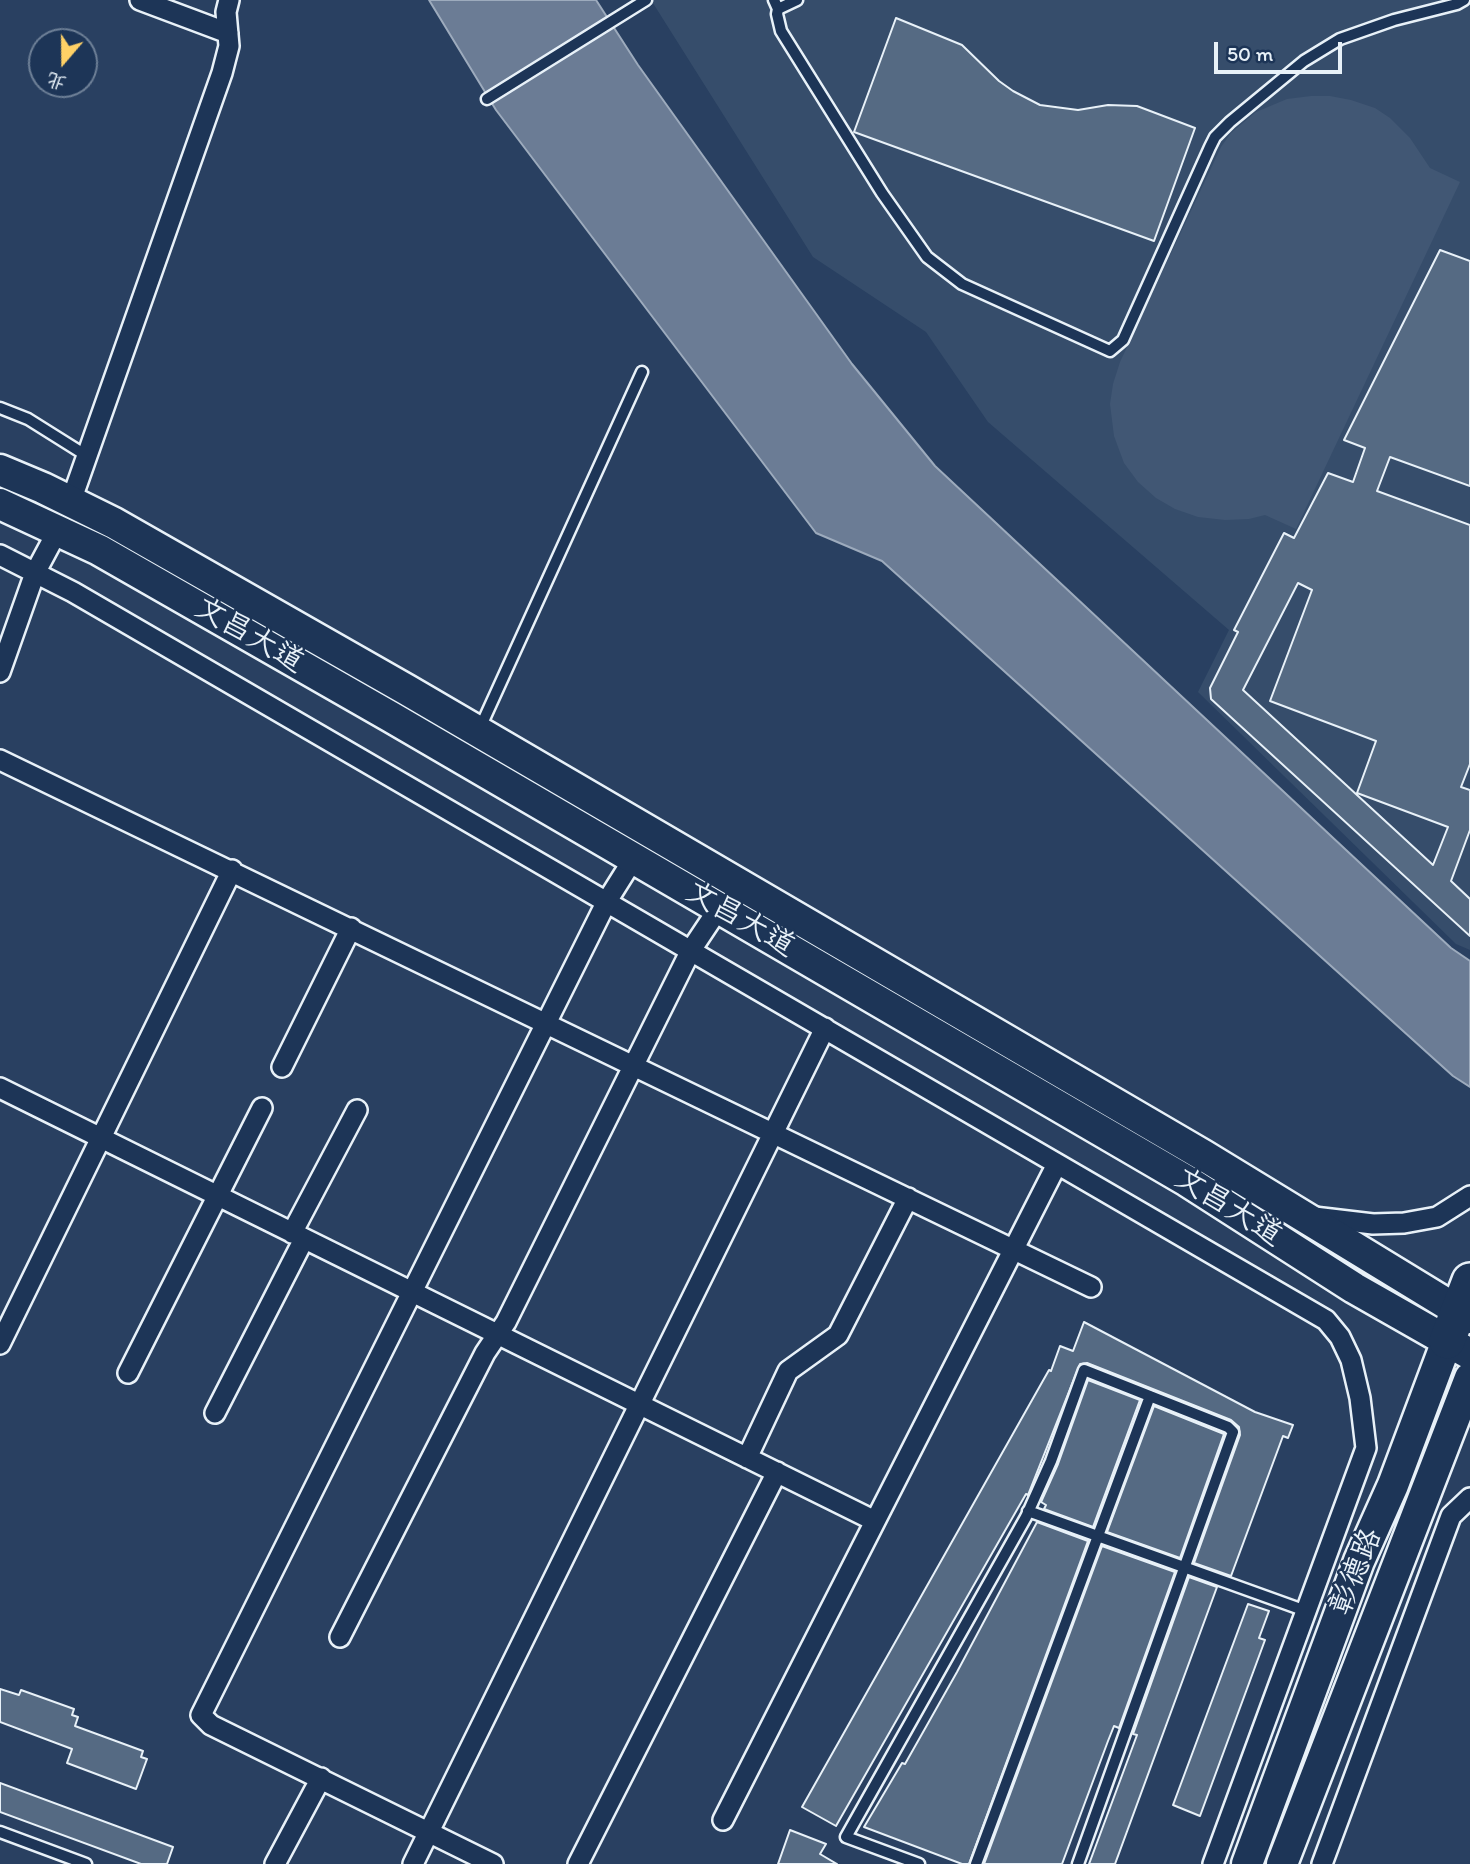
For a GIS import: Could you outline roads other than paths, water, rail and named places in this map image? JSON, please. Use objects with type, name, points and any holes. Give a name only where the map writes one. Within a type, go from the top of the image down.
[{"type":"main road","name":"文昌大道","points":[[0,470],[114,523],[479,732],[1203,1154],[1463,1321]]},
{"type":"main road","name":"文昌大道","points":[[0,504],[99,550],[635,858],[1187,1181],[1354,1288],[1463,1321]]},
{"type":"main road","name":"彰德路","points":[[1247,1864],[1359,1561],[1463,1321]]},
{"type":"main road","name":"彰德路","points":[[1282,1864],[1470,1378]]},
{"type":"street","points":[[140,0],[228,33]]},
{"type":"street","points":[[71,501],[222,73],[229,46],[226,12],[229,0]]},
{"type":"street","points":[[0,672],[35,573],[58,530]]},
{"type":"street","points":[[0,555],[73,592],[1326,1320],[1351,1360],[1360,1398],[1366,1448],[1213,1864]]},
{"type":"street","points":[[0,760],[1091,1287]]},
{"type":"street","points":[[493,1864],[211,1725],[201,1715],[607,901],[635,858]]},
{"type":"street","points":[[0,1344],[232,870]]},
{"type":"street","points":[[340,1637],[485,1353],[506,1322],[691,950],[719,908]]},
{"type":"street","points":[[282,1067],[351,928]]},
{"type":"street","points":[[413,1864],[825,1028]]},
{"type":"street","points":[[0,1088],[876,1521]]},
{"type":"street","points":[[128,1373],[262,1108]]},
{"type":"street","points":[[215,1413],[357,1110]]},
{"type":"street","points":[[723,1820],[1057,1164]]},
{"type":"street","points":[[1301,1216],[1373,1224],[1404,1223],[1437,1217],[1470,1196]]},
{"type":"street","points":[[747,1458],[788,1371],[838,1335],[908,1198]]},
{"type":"street","points":[[578,1864],[776,1472]]},
{"type":"street","points":[[1322,1864],[1451,1516],[1470,1498]]},
{"type":"street","points":[[275,1864],[321,1778]]},
{"type":"lane","points":[[491,96],[646,0]]},
{"type":"lane","points":[[797,0],[776,4],[781,32],[882,194],[928,257],[942,271],[962,284],[1110,351],[1123,340],[1210,147],[1215,137],[1230,122],[1304,61],[1340,39],[1464,0]]},
{"type":"lane","points":[[479,732],[642,372]]},
{"type":"lane","points":[[0,408],[28,419],[87,456]]},
{"type":"lane","points":[[919,1864],[846,1837],[1028,1511],[1051,1461],[1084,1370],[1228,1427],[1233,1432],[1078,1864]]},
{"type":"lane","points":[[976,1864],[1150,1396]]},
{"type":"lane","points":[[1028,1511],[1306,1611]]},
{"type":"lane","points":[[0,1832],[86,1864]]}]
